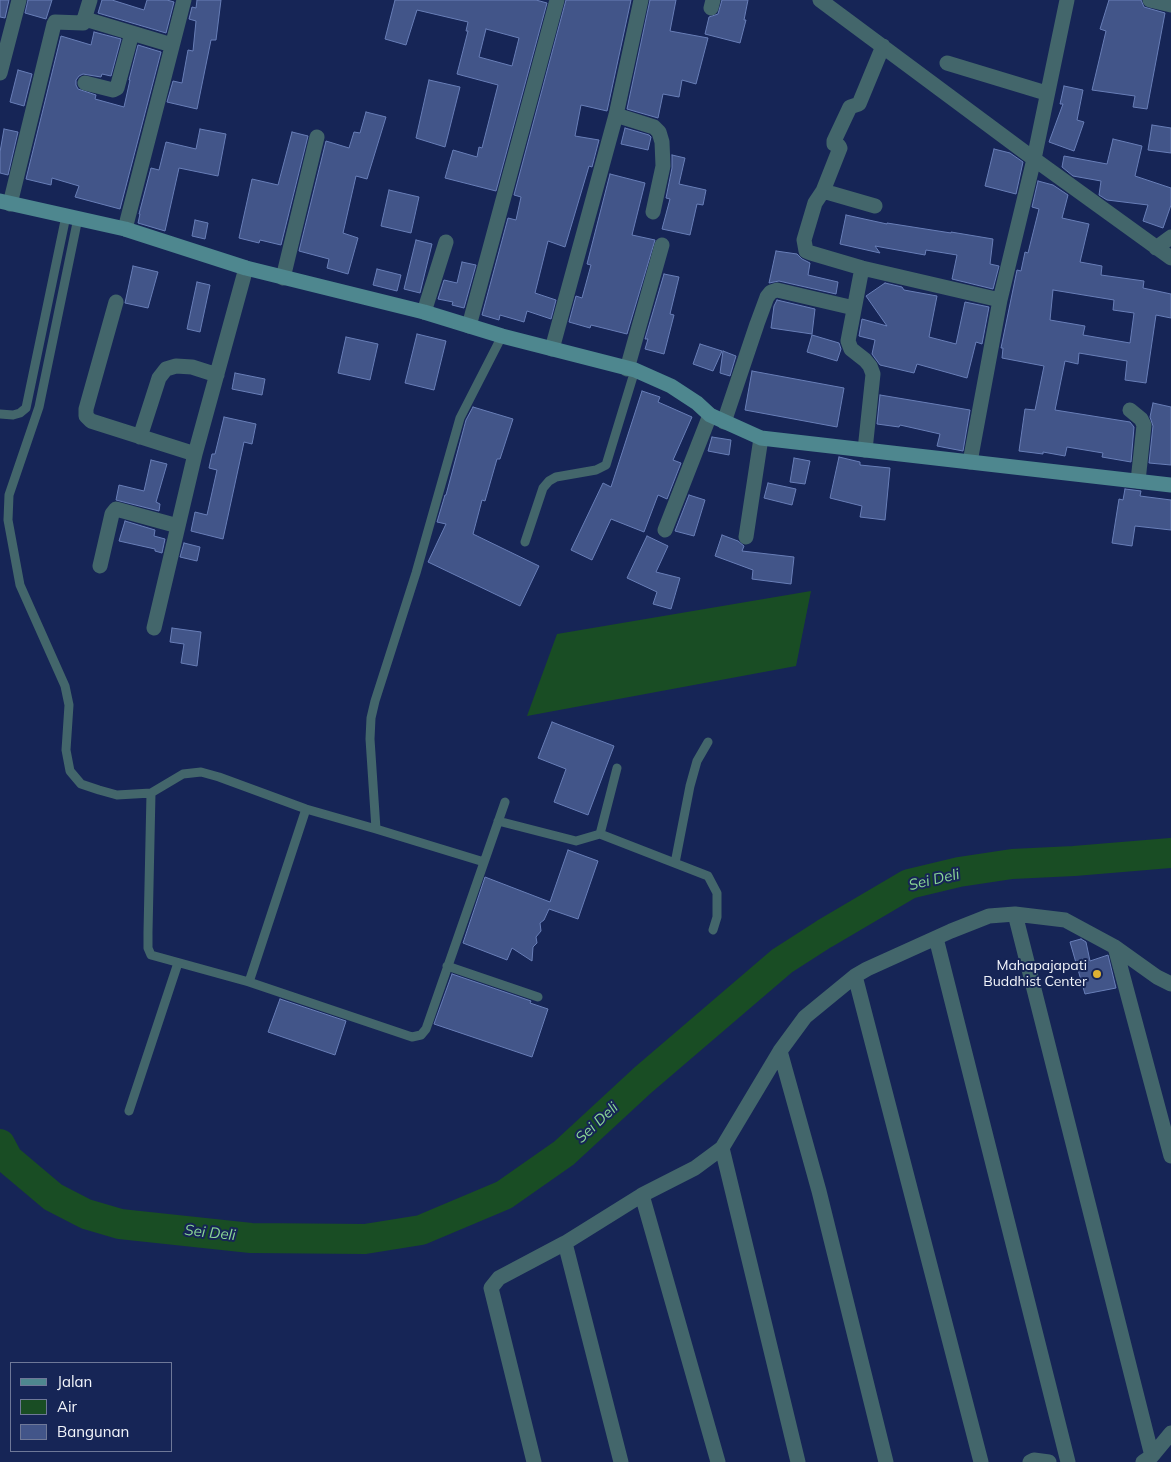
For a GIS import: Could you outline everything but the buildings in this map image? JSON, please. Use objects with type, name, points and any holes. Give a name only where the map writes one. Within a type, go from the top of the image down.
[{"type":"main road","points":[[5,202],[124,229],[246,268],[424,312],[502,336],[631,369],[671,386],[717,419],[761,438],[1171,485]]},
{"type":"street","points":[[0,72],[19,0]]},
{"type":"street","points":[[5,202],[54,24],[55,22],[82,24],[90,0]]},
{"type":"street","points":[[124,229],[184,0]]},
{"type":"street","points":[[469,326],[557,0]]},
{"type":"street","points":[[552,349],[616,115],[641,0]]},
{"type":"street","points":[[820,0],[1034,160],[1171,258]]},
{"type":"street","points":[[970,462],[1000,300],[1034,160],[1046,93],[1067,0]]},
{"type":"street","points":[[1150,0],[1171,6]]},
{"type":"street","points":[[85,19],[172,45]]},
{"type":"street","points":[[85,83],[113,90],[117,88],[132,33]]},
{"type":"street","points":[[883,46],[859,104],[850,108],[834,141],[834,144],[840,148],[823,191],[815,203],[804,240],[806,250],[862,268],[1000,300]]},
{"type":"street","points":[[947,63],[1046,93]]},
{"type":"street","points":[[616,115],[654,127],[659,132],[662,142],[663,166],[653,212]]},
{"type":"street","points":[[283,278],[317,137]]},
{"type":"street","points":[[823,191],[875,206]]},
{"type":"street","points":[[1156,248],[1171,237]]},
{"type":"street","points":[[424,312],[446,242]]},
{"type":"street","points":[[631,369],[662,245]]},
{"type":"street","points":[[154,628],[195,454],[246,268]]},
{"type":"street","points":[[862,268],[848,346],[870,366],[873,374],[864,450]]},
{"type":"street","points":[[665,530],[717,419],[767,297],[771,292],[777,290],[854,308]]},
{"type":"street","points":[[116,302],[86,409],[86,416],[90,421],[195,454]]},
{"type":"street","points":[[140,437],[160,378],[166,369],[176,366],[192,367],[218,375]]},
{"type":"street","points":[[1130,410],[1141,419],[1144,425],[1138,481]]},
{"type":"street","points":[[746,537],[761,438]]},
{"type":"street","points":[[100,566],[112,514],[116,509],[178,526]]},
{"type":"street","points":[[1015,914],[1148,1459]]},
{"type":"street","points":[[534,1462],[491,1288],[499,1278],[565,1243],[642,1194],[695,1168],[722,1148],[780,1051],[804,1017],[855,976],[936,938],[989,916],[1015,914],[1065,920],[1115,947],[1157,977],[1171,984]]},
{"type":"street","points":[[936,938],[1068,1462]]},
{"type":"street","points":[[1115,947],[1171,1156]]},
{"type":"street","points":[[855,976],[981,1462]]},
{"type":"street","points":[[780,1051],[821,1200],[886,1462]]},
{"type":"street","points":[[722,1148],[798,1462]]},
{"type":"street","points":[[642,1194],[718,1462]]},
{"type":"street","points":[[565,1243],[621,1462]]},
{"type":"street","points":[[1148,1459],[1171,1433]]},
{"type":"street","points":[[1030,1462],[1034,1460],[1049,1462]]},
{"type":"lane","points":[[0,414],[13,415],[20,413],[26,408],[72,217]]},
{"type":"lane","points":[[72,217],[39,407],[8,495],[8,520],[20,585],[65,686],[69,705],[66,750],[70,771],[81,784],[117,795],[151,793],[183,774],[201,772],[306,809],[484,862]]},
{"type":"lane","points":[[376,829],[370,739],[371,718],[375,701],[416,573],[460,418],[502,336]]},
{"type":"lane","points":[[525,542],[543,488],[549,480],[596,470],[606,465],[631,369]]},
{"type":"lane","points":[[674,863],[696,762],[708,742]]},
{"type":"lane","points":[[600,834],[617,768]]},
{"type":"lane","points":[[151,793],[149,952],[155,957],[249,982],[412,1037],[417,1037],[426,1029],[505,802]]},
{"type":"lane","points":[[249,982],[306,809]]},
{"type":"lane","points":[[498,821],[576,841],[600,834],[708,876],[717,893],[718,917],[713,930]]},
{"type":"lane","points":[[129,1110],[178,963]]},
{"type":"lane","points":[[447,966],[538,996]]},
{"type":"water","points":[[811,591],[796,666],[527,716],[557,634]]},
{"type":"waterway","name":"Sei Deli","points":[[0,1144],[8,1159],[53,1197],[86,1214],[120,1224],[251,1238],[365,1239],[421,1230],[504,1195],[564,1153],[643,1080],[782,961],[909,884],[959,872],[1012,864],[1171,853]]},
{"type":"place","name":"Mahapajapati Buddhist Center","points":[[1097,974]]}]
